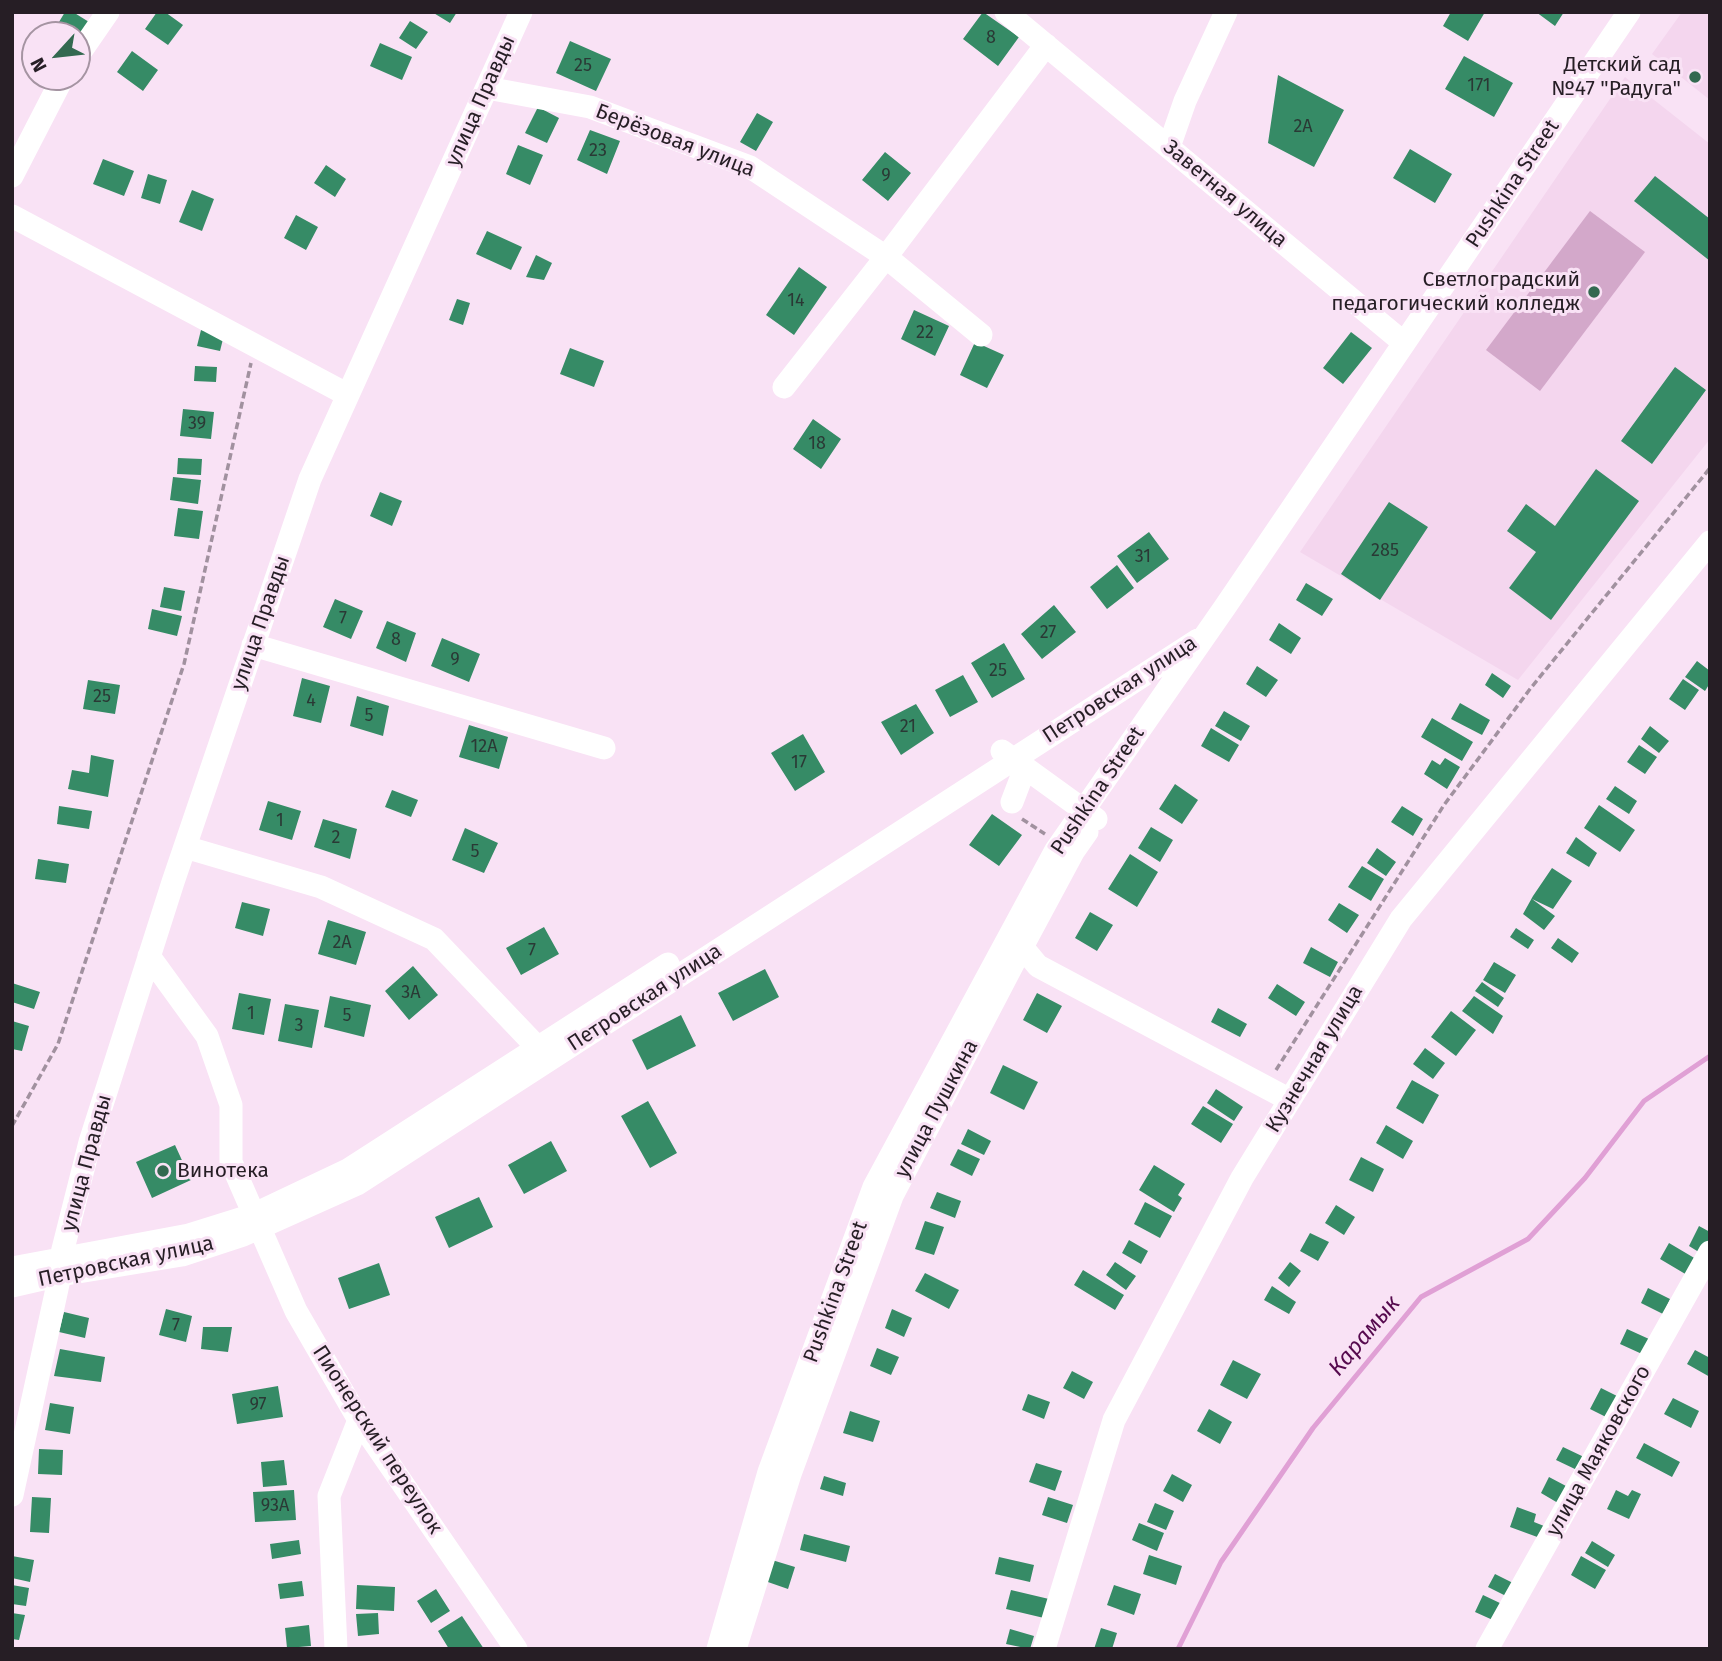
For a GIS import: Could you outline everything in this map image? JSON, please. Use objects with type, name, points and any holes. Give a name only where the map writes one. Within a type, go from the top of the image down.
[{"type":"street","points":[[91,37],[108,12]]},
{"type":"street","name":"улица Правды","points":[[12,1495],[90,1142],[253,645],[310,479],[521,12]]},
{"type":"street","name":"Заветная улица","points":[[1006,12],[1404,343]]},
{"type":"street","points":[[1169,147],[1185,101],[1226,12]]},
{"type":"street","name":"Pushkina Street","points":[[1090,815],[1205,635],[1231,612],[1404,343],[1629,12]]},
{"type":"street","points":[[15,1269],[61,1266],[256,1222],[348,1170],[538,1048],[1013,759],[1231,612],[1646,12]]},
{"type":"street","points":[[783,387],[886,257],[1046,45]]},
{"type":"street","name":"Берёзовая улица","points":[[487,88],[590,107],[750,167],[886,257],[981,335]]},
{"type":"street","points":[[12,176],[56,91]]},
{"type":"street","points":[[12,216],[348,395]]},
{"type":"street","name":"Кузнечная улица","points":[[1044,1649],[1114,1420],[1242,1178],[1401,919],[1710,542]]},
{"type":"street","name":"улица Пушкина","points":[[735,1649],[790,1474],[892,1196],[1017,940],[1073,852],[1090,815],[1231,612]]},
{"type":"street","name":"Петровская улица","points":[[256,1222],[358,1184],[1205,635]]},
{"type":"street","points":[[253,645],[604,748]]},
{"type":"street","points":[[1012,802],[1013,759]]},
{"type":"street","points":[[1013,759],[1090,815]]},
{"type":"street","points":[[185,847],[321,887],[434,939],[538,1048]]},
{"type":"street","points":[[1017,940],[1038,966],[1290,1100]]},
{"type":"street","name":"Pushkina Street","points":[[718,1649],[769,1472],[874,1187],[1017,940]]},
{"type":"street","name":"Пионерский переулок","points":[[149,956],[207,1036],[231,1105],[231,1162],[296,1311],[359,1420],[516,1649]]},
{"type":"street","name":"улица Маяковского","points":[[1487,1649],[1710,1252]]},
{"type":"street","points":[[336,1649],[329,1496],[359,1420]]},
{"type":"path","points":[[12,1126],[58,1044],[184,664],[255,346]]},
{"type":"path","points":[[1266,1087],[1444,805],[1530,689],[1710,468]]},
{"type":"shaded area","name":"Детский сад №47 \"Радуга\"","points":[[1682,12],[1710,12],[1710,100],[1652,54]]},
{"type":"shaded area","name":"Светлоградский педагогический колледж","points":[[1625,77],[1710,144],[1710,439],[1518,680],[1300,552]]},
{"type":"shaded area","points":[[1590,211],[1645,252],[1540,391],[1486,350]]},
{"type":"building","points":[[65,12],[73,12],[87,21],[60,21]]},
{"type":"building","points":[[157,12],[165,12],[183,25],[168,45],[145,29]]},
{"type":"building","points":[[432,12],[457,12],[450,23]]},
{"type":"building","points":[[983,12],[1019,37],[998,66],[963,39]]},
{"type":"building","points":[[1451,12],[1485,12],[1468,41],[1443,26]]},
{"type":"building","points":[[1536,12],[1564,12],[1555,26]]},
{"type":"building","points":[[410,21],[428,32],[416,49],[399,38]]},
{"type":"building","points":[[570,41],[611,59],[596,91],[556,73]]},
{"type":"building","points":[[380,43],[412,57],[402,80],[370,66]]},
{"type":"building","points":[[132,51],[158,70],[143,91],[117,72]]},
{"type":"building","points":[[1464,56],[1513,83],[1494,117],[1445,89]]},
{"type":"building","points":[[1278,75],[1344,110],[1314,167],[1268,143]]},
{"type":"building","points":[[538,107],[559,118],[547,143],[525,133]]},
{"type":"building","points":[[757,113],[773,122],[756,151],[740,142]]},
{"type":"building","points":[[590,130],[620,141],[607,174],[577,160]]},
{"type":"building","points":[[518,145],[543,155],[530,185],[506,174]]},
{"type":"building","points":[[1410,149],[1452,174],[1435,203],[1393,178]]},
{"type":"building","points":[[885,152],[911,173],[888,201],[862,180]]},
{"type":"building","points":[[103,159],[134,171],[124,196],[93,184]]},
{"type":"building","points":[[326,165],[346,179],[335,197],[314,183]]},
{"type":"building","points":[[148,174],[167,180],[160,204],[141,198]]},
{"type":"building","points":[[1655,176],[1710,219],[1710,261],[1634,201]]},
{"type":"building","points":[[192,190],[214,199],[202,231],[179,222]]},
{"type":"building","points":[[296,215],[318,227],[306,250],[284,238]]},
{"type":"building","points":[[487,231],[522,247],[511,270],[476,254]]},
{"type":"building","points":[[536,255],[552,263],[544,280],[526,277]]},
{"type":"building","points":[[799,267],[827,287],[794,335],[766,315]]},
{"type":"building","points":[[457,299],[470,303],[463,325],[449,320]]},
{"type":"building","points":[[914,310],[949,326],[935,356],[901,339]]},
{"type":"building","points":[[201,330],[224,335],[220,351],[197,346]]},
{"type":"building","points":[[1351,332],[1372,348],[1343,384],[1323,368]]},
{"type":"building","points":[[975,342],[1004,355],[987,388],[960,375]]},
{"type":"building","points":[[570,348],[604,361],[594,387],[560,374]]},
{"type":"building","points":[[195,366],[217,367],[216,382],[194,381]]},
{"type":"building","points":[[1675,367],[1706,390],[1652,464],[1621,441]]},
{"type":"building","points":[[183,409],[214,412],[211,439],[180,436]]},
{"type":"building","points":[[813,419],[841,439],[821,469],[793,449]]},
{"type":"building","points":[[178,458],[202,459],[201,475],[177,474]]},
{"type":"building","points":[[1596,469],[1639,501],[1551,620],[1509,588],[1536,552],[1507,531],[1526,504],[1555,526]]},
{"type":"building","points":[[173,477],[201,480],[198,504],[170,500]]},
{"type":"building","points":[[380,492],[402,501],[392,526],[370,516]]},
{"type":"building","points":[[1389,502],[1428,527],[1380,600],[1341,574]]},
{"type":"building","points":[[178,508],[203,511],[199,539],[174,536]]},
{"type":"building","points":[[1149,532],[1169,559],[1137,583],[1117,556]]},
{"type":"building","points":[[1117,565],[1134,588],[1107,609],[1090,587]]},
{"type":"building","points":[[1306,583],[1333,599],[1322,616],[1296,600]]},
{"type":"building","points":[[164,587],[185,591],[181,611],[160,607]]},
{"type":"building","points":[[335,599],[363,611],[351,639],[323,627]]},
{"type":"building","points":[[1054,605],[1076,632],[1042,659],[1021,634]]},
{"type":"building","points":[[152,609],[182,616],[177,636],[148,629]]},
{"type":"building","points":[[387,621],[416,633],[406,662],[376,648]]},
{"type":"building","points":[[1279,623],[1301,638],[1291,654],[1269,640]]},
{"type":"building","points":[[442,638],[480,654],[469,682],[431,666]]},
{"type":"building","points":[[1004,643],[1025,679],[992,698],[971,663]]},
{"type":"building","points":[[1697,661],[1710,671],[1710,683],[1705,691],[1685,677]]},
{"type":"building","points":[[1257,666],[1278,680],[1266,697],[1246,684]]},
{"type":"building","points":[[1492,673],[1511,686],[1503,698],[1485,685]]},
{"type":"building","points":[[963,675],[978,702],[950,717],[935,690]]},
{"type":"building","points":[[302,678],[330,686],[321,723],[293,716]]},
{"type":"building","points":[[1683,679],[1699,690],[1685,710],[1669,699]]},
{"type":"building","points":[[88,680],[120,685],[115,714],[83,709]]},
{"type":"building","points":[[357,696],[389,706],[383,736],[350,726]]},
{"type":"building","points":[[1460,703],[1490,720],[1482,735],[1451,719]]},
{"type":"building","points":[[916,704],[934,733],[901,755],[881,722]]},
{"type":"building","points":[[1224,711],[1250,726],[1241,741],[1215,726]]},
{"type":"building","points":[[1432,718],[1473,742],[1462,761],[1421,737]]},
{"type":"building","points":[[469,725],[508,737],[499,769],[459,757]]},
{"type":"building","points":[[1650,726],[1669,741],[1659,753],[1641,739]]},
{"type":"building","points":[[1211,728],[1239,745],[1229,762],[1201,746]]},
{"type":"building","points":[[803,734],[825,772],[795,791],[771,753]]},
{"type":"building","points":[[1639,745],[1657,757],[1645,774],[1627,762]]},
{"type":"building","points":[[91,755],[114,760],[108,797],[68,789],[72,770],[89,773]]},
{"type":"building","points":[[1445,758],[1460,767],[1447,789],[1424,774],[1432,760],[1440,765]]},
{"type":"building","points":[[1175,784],[1198,800],[1182,824],[1159,809]]},
{"type":"building","points":[[1615,786],[1637,801],[1629,814],[1606,799]]},
{"type":"building","points":[[392,790],[418,800],[411,817],[385,807]]},
{"type":"building","points":[[268,801],[301,811],[292,840],[259,830]]},
{"type":"building","points":[[1599,805],[1635,830],[1620,852],[1584,828]]},
{"type":"building","points":[[59,806],[92,811],[89,829],[57,824]]},
{"type":"building","points":[[1402,806],[1423,819],[1413,836],[1391,822]]},
{"type":"building","points":[[992,814],[1022,835],[999,866],[969,845]]},
{"type":"building","points":[[323,819],[357,829],[350,859],[314,847]]},
{"type":"building","points":[[1151,827],[1173,840],[1160,862],[1138,848]]},
{"type":"building","points":[[465,828],[498,843],[484,873],[452,860]]},
{"type":"building","points":[[1576,837],[1597,853],[1589,867],[1566,853]]},
{"type":"building","points":[[1377,848],[1396,862],[1386,876],[1367,863]]},
{"type":"building","points":[[1130,854],[1158,872],[1137,907],[1108,889]]},
{"type":"building","points":[[38,859],[69,864],[66,883],[35,879]]},
{"type":"building","points":[[1362,866],[1384,879],[1371,901],[1348,887]]},
{"type":"building","points":[[1552,868],[1572,881],[1553,909],[1532,899],[1555,916],[1544,930],[1523,914],[1533,896]]},
{"type":"building","points":[[242,902],[270,909],[263,936],[235,928]]},
{"type":"building","points":[[1339,903],[1359,915],[1347,933],[1328,920]]},
{"type":"building","points":[[1090,912],[1113,925],[1097,951],[1075,938]]},
{"type":"building","points":[[328,920],[366,932],[356,965],[318,954]]},
{"type":"building","points":[[544,927],[559,954],[521,975],[506,948]]},
{"type":"building","points":[[1516,928],[1534,940],[1528,949],[1510,937]]},
{"type":"building","points":[[1558,938],[1579,953],[1572,963],[1551,948]]},
{"type":"building","points":[[1311,947],[1338,962],[1330,977],[1303,963]]},
{"type":"building","points":[[1494,962],[1516,975],[1505,993],[1483,980]]},
{"type":"building","points":[[413,966],[438,995],[409,1020],[385,991]]},
{"type":"building","points":[[765,969],[779,997],[733,1021],[718,993]]},
{"type":"building","points":[[1482,982],[1504,998],[1498,1007],[1475,991]]},
{"type":"building","points":[[12,983],[40,992],[34,1009],[12,1002]]},
{"type":"building","points":[[1277,984],[1305,1002],[1296,1016],[1268,998]]},
{"type":"building","points":[[239,993],[271,999],[264,1035],[232,1029]]},
{"type":"building","points":[[1037,993],[1062,1006],[1047,1033],[1023,1020]]},
{"type":"building","points":[[330,996],[371,1005],[364,1037],[324,1027]]},
{"type":"building","points":[[1474,996],[1503,1016],[1493,1034],[1462,1011]]},
{"type":"building","points":[[285,1004],[319,1010],[312,1048],[278,1041]]},
{"type":"building","points":[[1218,1008],[1247,1024],[1240,1037],[1211,1022]]},
{"type":"building","points":[[1451,1011],[1476,1030],[1456,1056],[1431,1037]]},
{"type":"building","points":[[681,1015],[696,1046],[647,1070],[632,1040]]},
{"type":"building","points":[[12,1021],[29,1026],[22,1051],[12,1049]]},
{"type":"building","points":[[1425,1048],[1445,1063],[1433,1079],[1413,1064]]},
{"type":"building","points":[[1003,1065],[1038,1082],[1024,1110],[990,1093]]},
{"type":"building","points":[[1412,1080],[1439,1095],[1423,1124],[1396,1108]]},
{"type":"building","points":[[1216,1089],[1243,1107],[1234,1121],[1207,1103]]},
{"type":"building","points":[[648,1101],[677,1153],[650,1168],[621,1116]]},
{"type":"building","points":[[1203,1106],[1233,1124],[1221,1143],[1191,1124]]},
{"type":"building","points":[[1386,1125],[1413,1141],[1403,1159],[1376,1143]]},
{"type":"building","points":[[968,1129],[991,1141],[984,1155],[961,1144]]},
{"type":"building","points":[[551,1141],[567,1171],[524,1194],[508,1165]]},
{"type":"building","name":"Винотека","points":[[175,1145],[191,1180],[152,1198],[136,1162]]},
{"type":"building","points":[[958,1149],[980,1159],[972,1176],[950,1165]]},
{"type":"building","points":[[1361,1157],[1384,1169],[1373,1192],[1349,1180]]},
{"type":"building","points":[[1154,1165],[1185,1184],[1178,1195],[1182,1198],[1174,1212],[1139,1190]]},
{"type":"building","points":[[937,1192],[961,1201],[955,1218],[930,1208]]},
{"type":"building","points":[[479,1197],[493,1227],[449,1248],[435,1217]]},
{"type":"building","points":[[1145,1202],[1172,1216],[1160,1238],[1134,1224]]},
{"type":"building","points":[[1336,1205],[1355,1217],[1344,1235],[1325,1223]]},
{"type":"building","points":[[925,1221],[944,1227],[934,1255],[915,1249]]},
{"type":"building","points":[[1699,1226],[1710,1232],[1710,1240],[1702,1254],[1689,1246]]},
{"type":"building","points":[[1310,1233],[1329,1242],[1318,1261],[1300,1251]]},
{"type":"building","points":[[1129,1240],[1148,1251],[1141,1264],[1122,1253]]},
{"type":"building","points":[[1669,1243],[1696,1259],[1687,1275],[1660,1259]]},
{"type":"building","points":[[1115,1262],[1136,1276],[1126,1290],[1106,1275]]},
{"type":"building","points":[[1290,1262],[1301,1271],[1289,1287],[1278,1278]]},
{"type":"building","points":[[379,1263],[390,1295],[349,1309],[338,1278]]},
{"type":"building","points":[[1083,1270],[1124,1295],[1115,1310],[1074,1285]]},
{"type":"building","points":[[925,1273],[959,1290],[949,1309],[915,1291]]},
{"type":"building","points":[[1272,1286],[1296,1302],[1289,1314],[1264,1300]]},
{"type":"building","points":[[1648,1288],[1670,1299],[1663,1314],[1641,1303]]},
{"type":"building","points":[[166,1309],[192,1316],[186,1342],[159,1335]]},
{"type":"building","points":[[892,1309],[912,1318],[904,1337],[885,1328]]},
{"type":"building","points":[[64,1312],[89,1318],[85,1338],[59,1332]]},
{"type":"building","points":[[203,1327],[232,1327],[228,1352],[201,1349]]},
{"type":"building","points":[[1627,1329],[1649,1339],[1642,1354],[1620,1344]]},
{"type":"building","points":[[877,1348],[899,1357],[891,1375],[870,1366]]},
{"type":"building","points":[[60,1349],[105,1357],[101,1382],[54,1376]]},
{"type":"building","points":[[1695,1350],[1710,1358],[1710,1377],[1687,1364]]},
{"type":"building","points":[[1233,1360],[1261,1374],[1247,1399],[1220,1385]]},
{"type":"building","points":[[1072,1371],[1093,1382],[1084,1399],[1063,1388]]},
{"type":"building","points":[[278,1386],[283,1417],[237,1424],[232,1394]]},
{"type":"building","points":[[1601,1388],[1619,1397],[1608,1418],[1590,1409]]},
{"type":"building","points":[[1028,1394],[1050,1402],[1044,1419],[1022,1410]]},
{"type":"building","points":[[1673,1398],[1699,1411],[1691,1428],[1664,1414]]},
{"type":"building","points":[[50,1403],[74,1407],[70,1434],[45,1430]]},
{"type":"building","points":[[1209,1409],[1232,1422],[1220,1444],[1197,1431]]},
{"type":"building","points":[[850,1411],[880,1421],[873,1442],[843,1433]]},
{"type":"building","points":[[1644,1443],[1680,1462],[1672,1477],[1636,1458]]},
{"type":"building","points":[[1563,1447],[1584,1457],[1577,1470],[1556,1460]]},
{"type":"building","points":[[39,1449],[63,1450],[62,1475],[38,1474]]},
{"type":"building","points":[[284,1460],[287,1485],[263,1487],[261,1462]]},
{"type":"building","points":[[1036,1463],[1062,1471],[1055,1491],[1029,1482]]},
{"type":"building","points":[[1172,1474],[1192,1485],[1183,1502],[1163,1491]]},
{"type":"building","points":[[824,1476],[846,1483],[843,1496],[820,1489]]},
{"type":"building","points":[[1549,1477],[1566,1486],[1558,1503],[1541,1493]]},
{"type":"building","points":[[294,1490],[296,1520],[255,1522],[253,1492]]},
{"type":"building","points":[[1616,1490],[1628,1496],[1632,1490],[1641,1494],[1629,1519],[1607,1509]]},
{"type":"building","points":[[32,1497],[51,1498],[49,1533],[30,1532]]},
{"type":"building","points":[[1048,1497],[1073,1505],[1067,1523],[1042,1515]]},
{"type":"building","points":[[1155,1503],[1174,1511],[1166,1530],[1147,1522]]},
{"type":"building","points":[[1517,1507],[1536,1514],[1534,1522],[1544,1526],[1540,1538],[1510,1527]]},
{"type":"building","points":[[1139,1523],[1164,1533],[1157,1551],[1132,1540]]},
{"type":"building","points":[[804,1534],[850,1546],[846,1562],[800,1550]]},
{"type":"building","points":[[299,1540],[301,1554],[272,1559],[270,1544]]},
{"type":"building","points":[[1592,1541],[1615,1555],[1608,1567],[1585,1553]]},
{"type":"building","points":[[1149,1555],[1182,1566],[1176,1585],[1143,1574]]},
{"type":"building","points":[[12,1556],[34,1560],[30,1582],[12,1578]]},
{"type":"building","points":[[1581,1556],[1606,1570],[1595,1589],[1571,1575]]},
{"type":"building","points":[[999,1557],[1034,1565],[1030,1582],[995,1574]]},
{"type":"building","points":[[772,1560],[795,1567],[788,1589],[765,1581]]},
{"type":"building","points":[[1495,1574],[1515,1584],[1508,1597],[1488,1587]]},
{"type":"building","points":[[302,1581],[304,1596],[280,1599],[278,1584]]},
{"type":"building","points":[[12,1585],[29,1588],[26,1606],[12,1604]]},
{"type":"building","points":[[357,1585],[395,1587],[394,1611],[356,1609]]},
{"type":"building","points":[[1114,1585],[1141,1594],[1134,1615],[1107,1605]]},
{"type":"building","points":[[436,1589],[450,1611],[431,1623],[417,1601]]},
{"type":"building","points":[[1011,1590],[1049,1599],[1044,1618],[1006,1609]]},
{"type":"building","points":[[1483,1595],[1502,1604],[1495,1621],[1475,1612]]},
{"type":"building","points":[[12,1613],[25,1615],[19,1640],[12,1639]]},
{"type":"building","points":[[378,1613],[379,1634],[358,1636],[356,1614]]},
{"type":"building","points":[[462,1616],[484,1649],[449,1649],[438,1631]]},
{"type":"building","points":[[309,1625],[311,1646],[287,1648],[285,1628]]},
{"type":"building","points":[[1101,1628],[1117,1633],[1112,1649],[1094,1649]]},
{"type":"building","points":[[1010,1629],[1034,1636],[1030,1649],[1006,1644]]},
{"type":"waterway","name":"Карамык","points":[[1178,1649],[1221,1562],[1313,1428],[1421,1297],[1528,1239],[1585,1178],[1644,1101],[1710,1056]]},
{"type":"place","name":"Детский сад №47 \"Радуга\"","points":[[1695,77]]},
{"type":"place","name":"Светлоградский педагогический колледж","points":[[1594,292]]},
{"type":"place","name":"Винотека","points":[[163,1171]]}]
